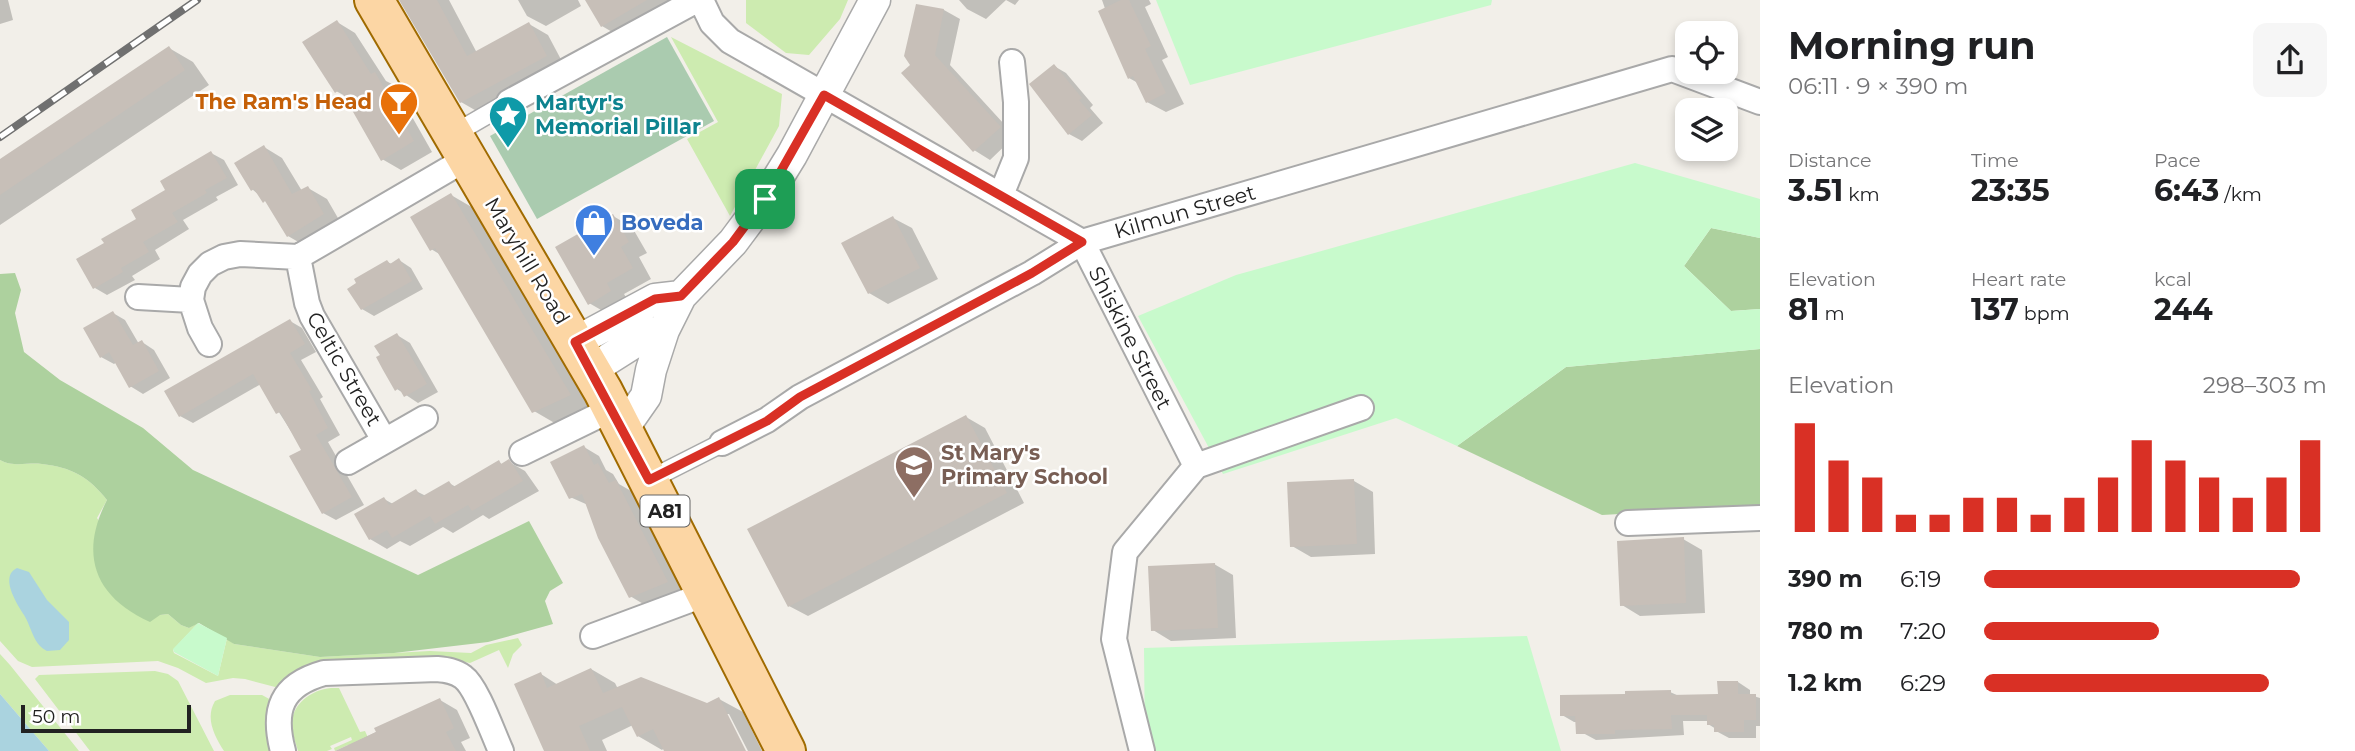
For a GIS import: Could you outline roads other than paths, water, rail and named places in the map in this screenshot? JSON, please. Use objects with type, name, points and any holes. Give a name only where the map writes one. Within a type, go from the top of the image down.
[{"type":"main road","name":"Maryhill Road","points":[[374,0],[583,356],[786,751]]},
{"type":"street","points":[[209,344],[200,328],[191,300],[193,286],[210,264],[224,257],[240,254],[298,257],[459,147],[509,102],[699,0]]},
{"type":"street","name":"Shiskine Street","points":[[699,0],[712,23],[730,41],[1082,242],[1196,467]]},
{"type":"street","points":[[522,453],[617,419],[646,396],[664,330],[681,296],[733,242],[765,199],[875,0]]},
{"type":"street","points":[[1001,195],[1016,158],[1016,102],[1012,62]]},
{"type":"street","name":"Kilmun Street","points":[[649,480],[767,421],[800,397],[1032,273],[1082,242],[1672,69],[1760,102]]},
{"type":"street","name":"Celtic Street","points":[[298,257],[312,316],[384,440]]},
{"type":"street","points":[[583,356],[655,299],[681,296]]},
{"type":"street","points":[[138,297],[191,300]]},
{"type":"street","points":[[583,356],[664,330]]},
{"type":"street","points":[[1142,751],[1114,639],[1125,552],[1196,467],[1361,408]]},
{"type":"street","name":"Celtic Street","points":[[348,462],[425,418]]},
{"type":"street","points":[[1628,523],[1760,518]]},
{"type":"street","points":[[593,636],[706,594]]},
{"type":"street","points":[[283,751],[277,722],[283,700],[299,684],[324,673],[437,669],[453,671],[465,678],[473,689],[501,751]]},
{"type":"water","points":[[17,568],[29,572],[47,600],[69,622],[69,640],[60,650],[47,651],[36,640],[9,583],[12,572]]},
{"type":"water","points":[[0,694],[49,751],[0,751]]},
{"type":"railway","points":[[0,137],[197,0]]},
{"type":"place","name":"The Ram's Head","points":[[399,136]]},
{"type":"place","name":"Martyr's Memorial Pillar","points":[[508,149]]},
{"type":"place","name":"Boveda","points":[[594,257]]},
{"type":"place","name":"St Mary's Primary School","points":[[914,499]]}]
